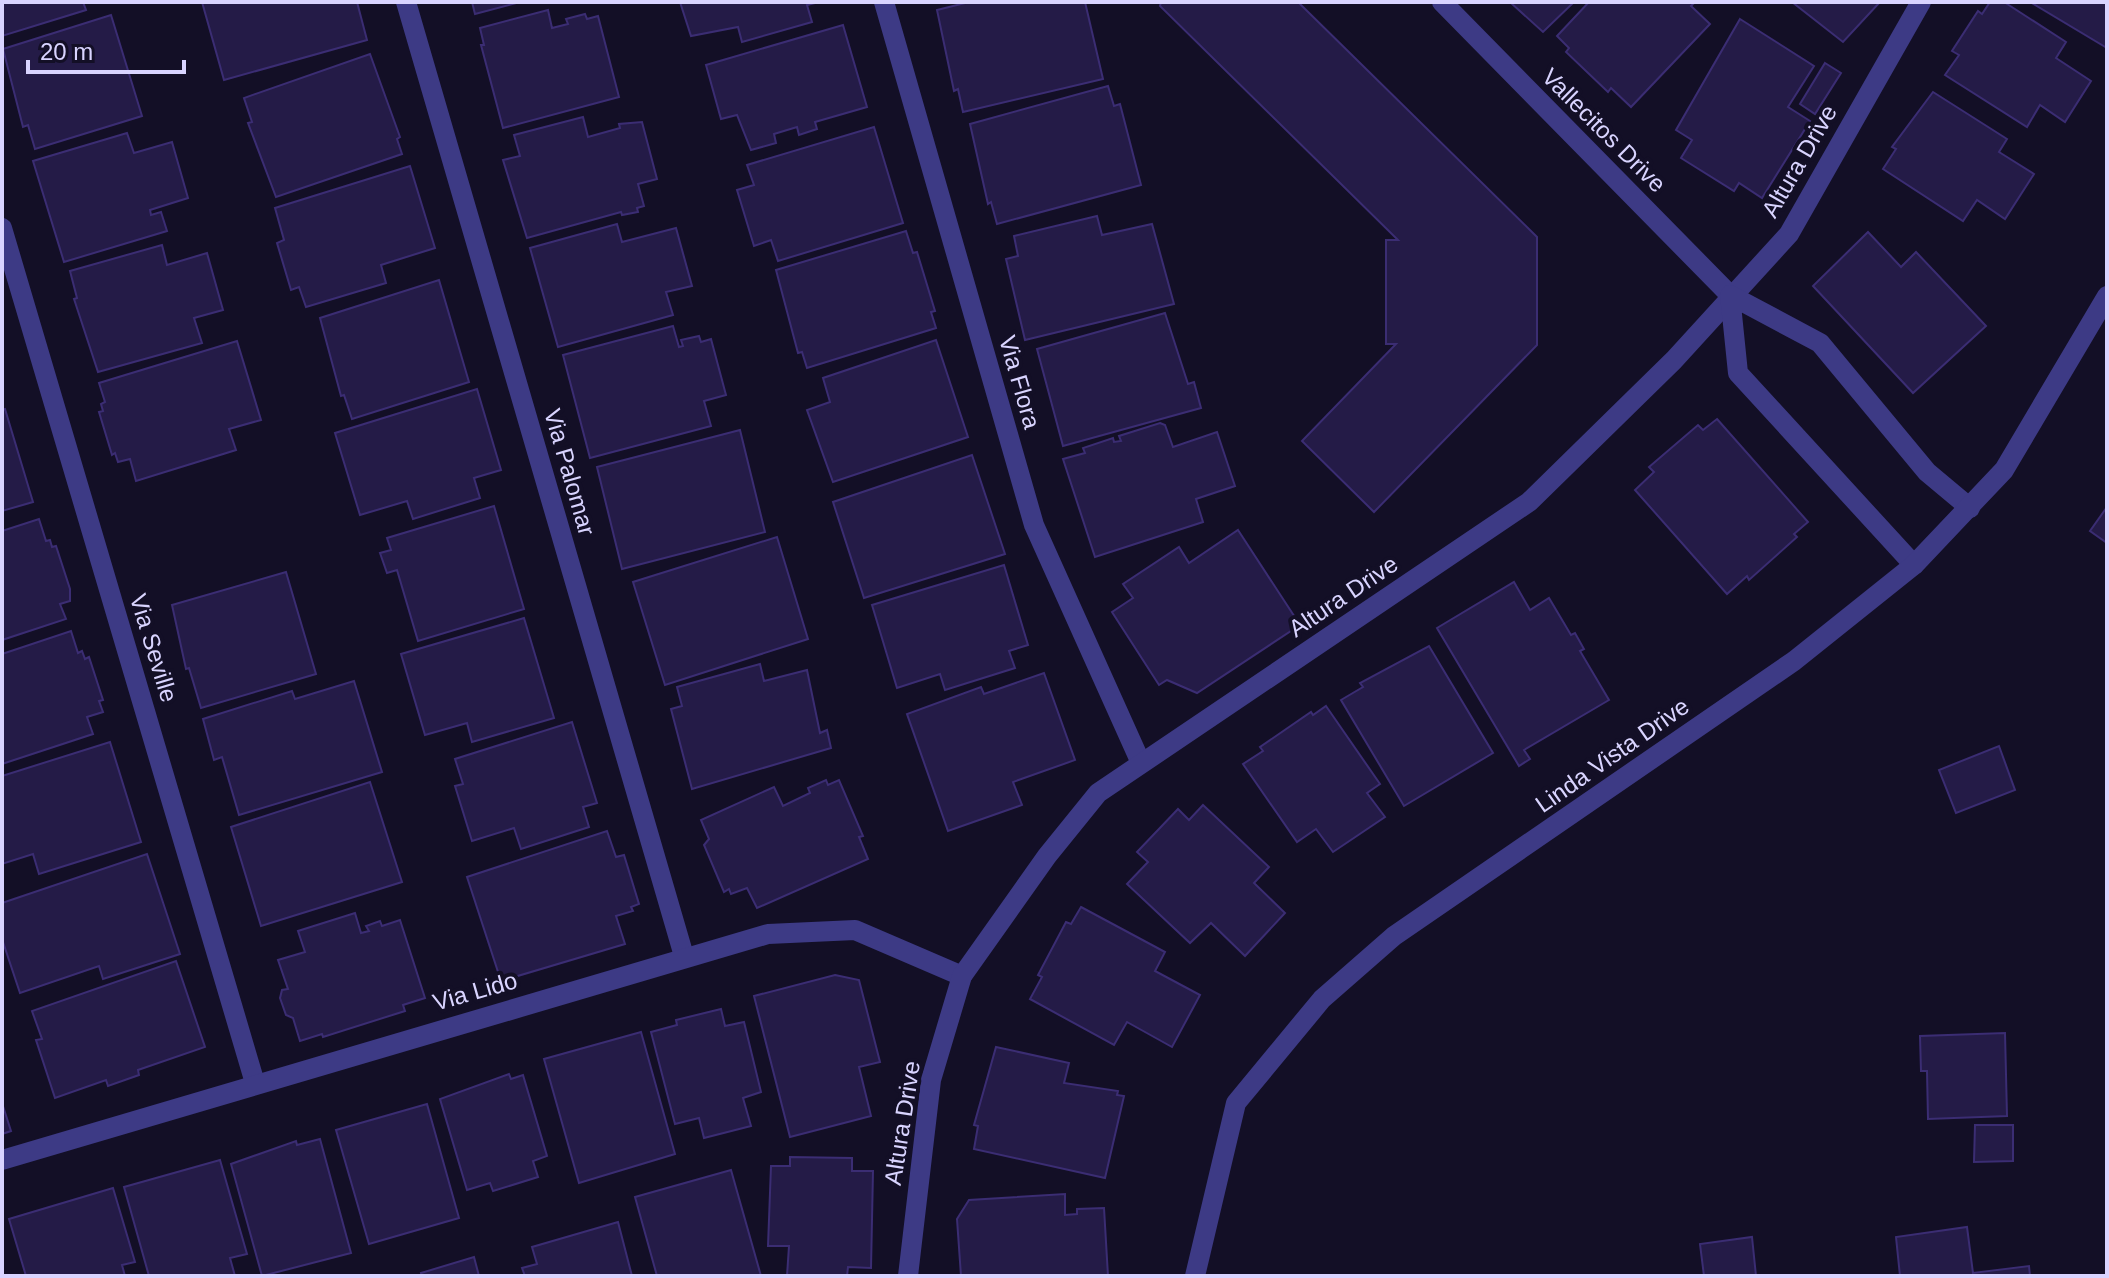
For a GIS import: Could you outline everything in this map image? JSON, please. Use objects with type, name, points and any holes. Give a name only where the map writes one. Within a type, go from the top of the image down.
[{"type":"street","name":"Via Palomar","points":[[406,2],[684,956]]},
{"type":"street","name":"Via Flora","points":[[884,2],[1034,525],[1141,763]]},
{"type":"street","name":"Vallecitos Drive","points":[[1442,2],[1730,295],[1820,343],[1927,472],[1970,508]]},
{"type":"street","name":"Altura Drive","points":[[908,1276],[931,1080],[962,976],[1047,856],[1098,793],[1529,502],[1674,360],[1730,295],[1789,234],[1921,2]]},
{"type":"street","name":"Via Seville","points":[[2,228],[255,1083]]},
{"type":"street","points":[[1730,295],[1738,373],[1914,565]]},
{"type":"street","name":"Linda Vista Drive","points":[[1195,1276],[1193,1271],[1236,1103],[1322,999],[1394,936],[1794,661],[1914,565],[2004,470],[2107,296]]},
{"type":"street","name":"Via Lido","points":[[2,1160],[684,956],[768,934],[855,930],[962,976]]},
{"type":"building","points":[[2,2],[83,2],[86,10],[2,36]]},
{"type":"building","points":[[202,2],[357,2],[367,40],[224,80]]},
{"type":"building","points":[[472,2],[520,2],[475,14]]},
{"type":"building","points":[[680,2],[819,2],[807,5],[812,22],[742,42],[738,27],[691,36]]},
{"type":"building","points":[[969,2],[1085,2],[1103,79],[963,112],[958,89],[954,91],[937,10]]},
{"type":"building","points":[[1161,2],[1298,2],[1537,237],[1537,345],[1374,512],[1302,441],[1396,344],[1386,344],[1386,240],[1398,240],[1160,6]]},
{"type":"building","points":[[1510,2],[1574,2],[1543,32]]},
{"type":"building","points":[[1589,2],[1695,2],[1691,6],[1710,24],[1631,107],[1611,88],[1608,92],[1566,52],[1569,48],[1557,36]]},
{"type":"building","points":[[1792,2],[1880,2],[1843,42]]},
{"type":"building","points":[[1990,2],[2004,2],[2066,42],[2056,58],[2091,81],[2065,122],[2040,105],[2027,127],[1945,75],[1959,55],[1952,51],[1978,11],[1982,14]]},
{"type":"building","points":[[2030,2],[2107,2],[2107,48]]},
{"type":"building","points":[[548,10],[552,28],[568,24],[566,19],[585,14],[587,19],[598,16],[619,97],[503,128],[481,45],[484,45],[480,28]]},
{"type":"building","points":[[111,15],[142,116],[35,149],[28,125],[23,127],[3,49]]},
{"type":"building","points":[[1740,19],[1814,66],[1788,107],[1810,121],[1762,198],[1739,183],[1734,191],[1681,158],[1692,140],[1676,130]]},
{"type":"building","points":[[843,25],[867,107],[815,122],[817,129],[799,135],[797,127],[774,134],[776,143],[751,150],[737,115],[721,119],[706,65]]},
{"type":"building","points":[[370,54],[400,137],[397,139],[402,154],[276,197],[248,123],[252,122],[244,98]]},
{"type":"building","points":[[1825,63],[1841,73],[1815,114],[1800,104]]},
{"type":"building","points":[[1108,86],[1114,106],[1120,104],[1141,185],[997,224],[991,202],[988,204],[970,124]]},
{"type":"building","points":[[1933,92],[2007,139],[1999,152],[2034,174],[2005,219],[1977,200],[1963,221],[1883,169],[1896,149],[1892,147]]},
{"type":"building","points":[[583,117],[588,137],[620,128],[619,124],[642,122],[657,179],[638,184],[644,206],[637,208],[638,212],[622,215],[621,212],[527,238],[503,160],[520,156],[514,135]]},
{"type":"building","points":[[874,127],[903,223],[778,261],[771,240],[754,246],[737,190],[754,185],[747,165]]},
{"type":"building","points":[[127,133],[134,153],[172,142],[188,198],[150,210],[151,215],[161,212],[167,231],[64,262],[33,161]]},
{"type":"building","points":[[410,166],[435,248],[381,265],[386,283],[306,307],[299,287],[291,290],[277,243],[284,240],[275,208]]},
{"type":"building","points":[[1097,216],[1102,235],[1152,224],[1174,304],[1025,340],[1006,259],[1018,256],[1014,236]]},
{"type":"building","points":[[617,224],[622,242],[676,228],[692,286],[666,292],[673,315],[558,347],[530,248]]},
{"type":"building","points":[[906,231],[913,253],[917,252],[935,311],[931,312],[936,328],[807,368],[802,352],[798,353],[776,270]]},
{"type":"building","points":[[1868,232],[1901,267],[1916,252],[1986,326],[1913,393],[1813,286]]},
{"type":"building","points":[[162,245],[167,265],[207,253],[223,310],[194,318],[202,343],[98,372],[74,299],[77,298],[70,271]]},
{"type":"building","points":[[439,280],[469,382],[352,419],[344,395],[341,396],[320,318]]},
{"type":"building","points":[[1165,313],[1188,384],[1194,382],[1201,408],[1063,446],[1037,349]]},
{"type":"building","points":[[673,326],[679,347],[683,346],[681,340],[699,336],[701,342],[711,339],[726,395],[704,401],[711,426],[590,458],[563,355]]},
{"type":"building","points":[[936,340],[968,437],[833,482],[807,410],[830,402],[823,378]]},
{"type":"building","points":[[237,341],[261,420],[229,429],[236,450],[136,481],[130,459],[118,462],[115,453],[112,455],[99,412],[103,411],[101,404],[105,402],[99,383]]},
{"type":"building","points":[[477,389],[501,470],[474,478],[480,498],[413,519],[407,501],[360,515],[335,433]]},
{"type":"building","points":[[5,409],[33,502],[2,511],[2,410]]},
{"type":"building","points":[[1717,419],[1808,522],[1794,534],[1797,537],[1749,580],[1747,576],[1727,594],[1635,490],[1654,472],[1649,467],[1698,425],[1703,430]]},
{"type":"building","points":[[1160,423],[1165,425],[1173,447],[1217,432],[1235,486],[1196,499],[1203,522],[1095,557],[1063,459],[1085,453],[1083,448],[1113,438],[1114,442],[1121,441],[1119,436]]},
{"type":"building","points":[[740,430],[765,532],[622,569],[597,467]]},
{"type":"building","points":[[972,455],[1005,554],[864,598],[833,502]]},
{"type":"building","points":[[494,506],[524,609],[418,641],[397,570],[387,573],[380,553],[391,550],[387,538]]},
{"type":"building","points":[[2107,507],[2107,543],[2090,531]]},
{"type":"building","points":[[39,519],[46,541],[50,540],[52,547],[56,546],[70,589],[70,601],[60,604],[66,619],[2,640],[2,531]]},
{"type":"building","points":[[1238,530],[1300,625],[1197,693],[1167,680],[1159,685],[1112,612],[1133,598],[1123,584],[1179,547],[1189,563]]},
{"type":"building","points":[[777,537],[808,639],[665,685],[633,582]]},
{"type":"building","points":[[1004,565],[1028,645],[1009,651],[1015,668],[945,690],[940,674],[897,688],[872,605]]},
{"type":"building","points":[[286,572],[316,674],[201,708],[189,668],[186,669],[172,605]]},
{"type":"building","points":[[1514,582],[1530,610],[1549,598],[1571,635],[1575,633],[1584,649],[1580,651],[1609,700],[1524,750],[1530,759],[1519,766],[1437,628]]},
{"type":"building","points":[[524,618],[554,718],[472,742],[467,723],[425,735],[401,654]]},
{"type":"building","points":[[71,631],[78,653],[82,651],[85,659],[89,657],[103,700],[99,701],[103,712],[87,717],[93,734],[2,764],[2,654]]},
{"type":"building","points":[[1429,646],[1493,753],[1404,806],[1341,700],[1363,687],[1360,683]]},
{"type":"building","points":[[760,664],[764,681],[807,670],[820,733],[827,730],[831,748],[692,789],[671,709],[682,706],[677,687]]},
{"type":"building","points":[[1044,673],[1075,760],[1013,782],[1022,805],[948,831],[907,714],[981,687],[984,694]]},
{"type":"building","points":[[354,681],[382,772],[239,815],[222,757],[214,760],[203,719],[292,691],[295,699]]},
{"type":"building","points":[[1326,706],[1380,784],[1367,793],[1385,817],[1333,852],[1316,829],[1297,842],[1243,764],[1263,751],[1260,747],[1311,712],[1313,715]]},
{"type":"building","points":[[572,722],[597,803],[583,807],[589,827],[521,849],[514,828],[472,841],[455,786],[463,784],[455,759]]},
{"type":"building","points":[[110,742],[141,842],[39,874],[33,854],[2,864],[2,776]]},
{"type":"building","points":[[1999,746],[2015,790],[1956,813],[1939,770]]},
{"type":"building","points":[[826,780],[828,785],[839,780],[863,836],[859,837],[868,859],[757,908],[747,888],[731,894],[729,889],[724,892],[704,845],[709,839],[701,820],[774,787],[783,806],[810,793],[808,788]]},
{"type":"building","points":[[370,782],[402,882],[261,926],[231,827]]},
{"type":"building","points":[[1203,805],[1269,867],[1254,883],[1285,913],[1245,956],[1211,923],[1190,943],[1127,884],[1148,862],[1137,852],[1178,809],[1189,820]]},
{"type":"building","points":[[607,831],[616,857],[624,855],[639,904],[631,907],[633,911],[616,916],[625,944],[501,981],[467,877]]},
{"type":"building","points":[[147,854],[180,954],[103,979],[99,966],[20,993],[2,939],[2,903]]},
{"type":"building","points":[[1081,907],[1165,952],[1155,971],[1200,995],[1172,1047],[1127,1022],[1114,1045],[1030,999],[1042,977],[1038,975],[1066,922],[1071,924]]},
{"type":"building","points":[[355,913],[361,933],[369,931],[366,926],[380,921],[382,926],[400,920],[425,998],[403,1005],[405,1011],[323,1037],[322,1034],[300,1041],[293,1018],[286,1015],[280,998],[282,990],[288,989],[278,960],[305,952],[298,931]]},
{"type":"building","points":[[176,961],[205,1047],[138,1070],[139,1075],[108,1086],[106,1080],[55,1098],[36,1040],[42,1039],[32,1011]]},
{"type":"building","points":[[835,975],[859,980],[880,1062],[859,1067],[871,1116],[790,1137],[754,996]]},
{"type":"building","points":[[721,1009],[725,1026],[744,1022],[761,1092],[743,1098],[751,1126],[704,1138],[699,1118],[675,1124],[651,1032],[677,1025],[676,1020]]},
{"type":"building","points":[[641,1032],[675,1154],[579,1183],[544,1059]]},
{"type":"building","points":[[2005,1033],[2007,1116],[1928,1119],[1927,1071],[1921,1071],[1920,1036]]},
{"type":"building","points":[[996,1047],[1069,1063],[1064,1083],[1118,1091],[1117,1095],[1124,1096],[1105,1178],[974,1149],[978,1126],[974,1125]]},
{"type":"building","points":[[509,1074],[511,1079],[523,1075],[547,1156],[533,1161],[538,1177],[493,1191],[490,1183],[467,1190],[440,1099]]},
{"type":"building","points":[[2,1103],[11,1131],[2,1134]]},
{"type":"building","points":[[427,1104],[459,1218],[369,1244],[336,1130]]},
{"type":"building","points":[[1975,1125],[2013,1125],[2013,1161],[1974,1162]]},
{"type":"building","points":[[320,1139],[351,1253],[262,1276],[231,1164],[296,1141],[297,1145]]},
{"type":"building","points":[[790,1157],[852,1158],[852,1171],[873,1171],[871,1268],[848,1267],[847,1276],[787,1276],[789,1246],[768,1246],[771,1166],[790,1166]]},
{"type":"building","points":[[220,1160],[247,1254],[230,1258],[235,1276],[149,1276],[124,1187]]},
{"type":"building","points":[[731,1170],[761,1276],[657,1276],[635,1197]]},
{"type":"building","points":[[113,1188],[135,1262],[122,1265],[125,1276],[26,1276],[9,1219]]},
{"type":"building","points":[[1065,1194],[1065,1215],[1077,1214],[1077,1209],[1104,1208],[1108,1276],[961,1276],[957,1219],[969,1200]]},
{"type":"building","points":[[618,1222],[632,1276],[525,1276],[522,1268],[537,1264],[532,1247]]},
{"type":"building","points":[[1967,1227],[1973,1273],[2029,1266],[2030,1276],[1900,1276],[1896,1237]]},
{"type":"building","points":[[1752,1237],[1756,1276],[1704,1276],[1700,1244]]},
{"type":"building","points":[[474,1257],[479,1276],[422,1276],[421,1273]]}]
